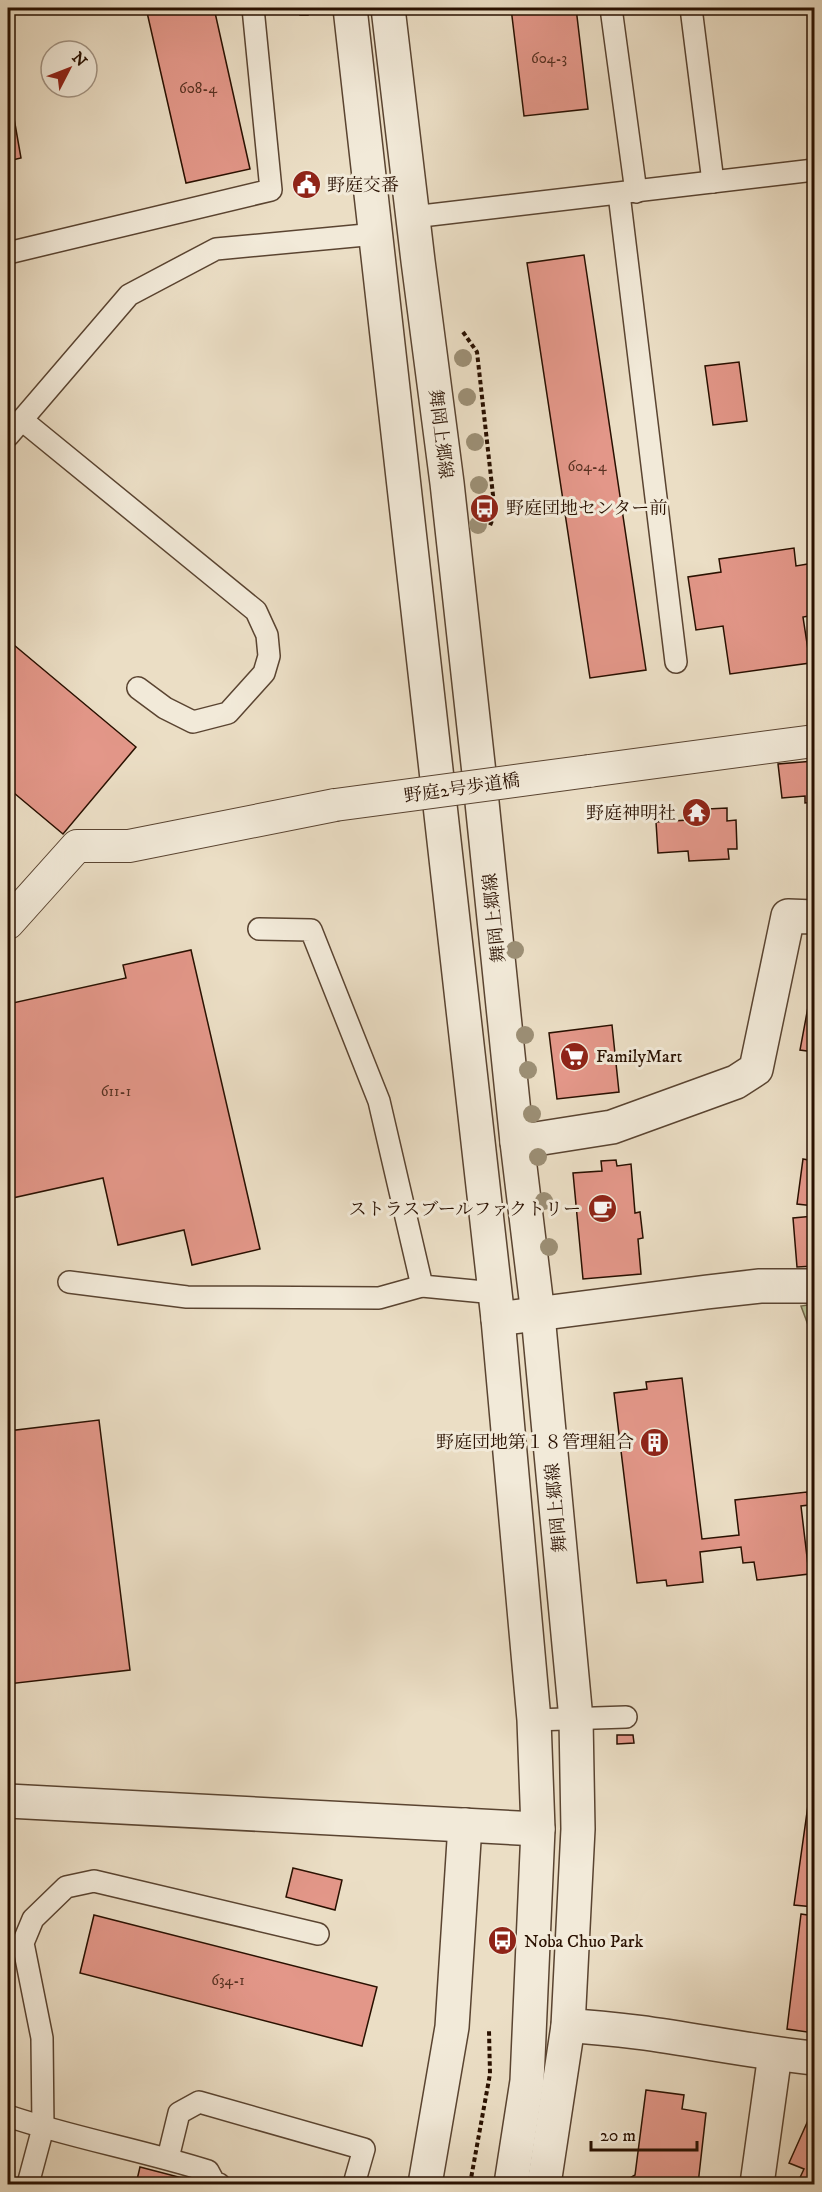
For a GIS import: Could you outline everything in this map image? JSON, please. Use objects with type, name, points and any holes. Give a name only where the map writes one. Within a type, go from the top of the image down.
[{"type":"street","points":[[350,8],[496,1306],[534,1720],[538,1829],[527,2080],[511,2184]]},
{"type":"street","name":"舞岡上郷線","points":[[388,8],[451,518],[478,761],[517,1142],[538,1315],[576,1719],[578,1829],[568,2026],[544,2184]]},
{"type":"street","name":"野庭2号歩道橋","points":[[8,924],[77,846],[129,846],[335,806],[814,741]]},
{"type":"street","points":[[517,1142],[612,1127],[736,1082],[756,1069],[788,916],[814,917]]},
{"type":"street","points":[[496,1306],[538,1315],[760,1286],[814,1286]]},
{"type":"street","points":[[8,1801],[538,1829],[578,1829]]},
{"type":"street","points":[[425,2184],[452,2027],[465,1825]]},
{"type":"street","points":[[568,2026],[600,2027],[814,2058]]},
{"type":"street","points":[[757,2184],[775,2054]]},
{"type":"lane","points":[[8,253],[271,190],[254,8]]},
{"type":"lane","points":[[611,8],[627,193],[676,662]]},
{"type":"lane","points":[[691,8],[713,182]]},
{"type":"lane","points":[[413,217],[814,170]]},
{"type":"lane","points":[[8,436],[129,295],[216,249],[376,234]]},
{"type":"lane","points":[[22,420],[256,612],[267,635],[269,656],[264,673],[228,713],[193,722],[165,708],[138,688]]},
{"type":"lane","points":[[259,929],[311,930],[379,1101],[422,1286]]},
{"type":"lane","points":[[69,1282],[187,1297],[379,1298],[422,1286],[496,1306]]},
{"type":"lane","points":[[534,1720],[626,1716]]},
{"type":"lane","points":[[28,2184],[44,2128],[42,2038],[23,1942],[33,1919],[66,1887],[94,1881],[318,1934]]},
{"type":"lane","points":[[168,2158],[179,2113],[199,2102],[364,2149],[354,2184]]},
{"type":"lane","points":[[8,2116],[44,2128],[168,2158],[208,2171],[215,2184],[219,2184]]},
{"type":"path","points":[[470,2184],[490,2074],[489,2027]]},
{"type":"green space","points":[[814,1304],[814,1341],[801,1306]]},
{"type":"building","points":[[146,8],[214,8],[250,169],[186,183]]},
{"type":"building","points":[[299,8],[307,8],[308,15],[300,15]]},
{"type":"building","points":[[511,8],[576,8],[588,109],[524,116]]},
{"type":"building","points":[[8,84],[21,158],[8,161]]},
{"type":"building","points":[[584,255],[646,670],[590,678],[527,263]]},
{"type":"building","points":[[739,362],[747,421],[713,425],[705,366]]},
{"type":"building","points":[[794,548],[796,566],[814,563],[814,615],[803,617],[810,663],[730,674],[723,626],[696,630],[688,577],[721,572],[719,559]]},
{"type":"building","points":[[8,640],[136,747],[63,834],[8,788]]},
{"type":"building","points":[[814,761],[814,802],[805,803],[805,796],[782,798],[778,764]]},
{"type":"building","points":[[727,808],[727,821],[736,820],[737,849],[728,849],[729,859],[689,861],[688,851],[658,853],[656,822],[688,820],[687,810]]},
{"type":"building","points":[[191,950],[260,1249],[192,1265],[184,1230],[118,1245],[103,1178],[8,1199],[8,1004],[126,978],[123,965]]},
{"type":"building","points":[[808,1007],[814,1009],[814,1052],[800,1050]]},
{"type":"building","points":[[612,1025],[619,1092],[557,1099],[549,1033]]},
{"type":"building","points":[[803,1159],[814,1161],[814,1206],[797,1204]]},
{"type":"building","points":[[616,1160],[617,1166],[631,1164],[635,1213],[640,1212],[643,1238],[638,1239],[641,1274],[583,1279],[573,1173],[602,1171],[601,1161]]},
{"type":"building","points":[[814,1216],[814,1266],[797,1267],[793,1218]]},
{"type":"building","name":"野庭団地第１８管理組合","points":[[682,1378],[702,1539],[739,1535],[735,1500],[807,1492],[809,1505],[801,1506],[809,1574],[757,1580],[754,1562],[743,1563],[741,1547],[700,1552],[703,1582],[667,1586],[666,1580],[637,1583],[614,1393],[647,1389],[646,1382]]},
{"type":"building","points":[[99,1420],[130,1670],[8,1684],[8,1431]]},
{"type":"building","points":[[617,1735],[633,1735],[634,1743],[617,1744]]},
{"type":"building","points":[[809,1798],[814,1798],[814,1907],[794,1905]]},
{"type":"building","points":[[293,1868],[342,1880],[335,1910],[286,1897]]},
{"type":"building","points":[[801,1914],[814,1916],[814,2033],[787,2029]]},
{"type":"building","points":[[94,1915],[377,1987],[362,2046],[80,1973]]},
{"type":"building","points":[[646,2090],[684,2095],[682,2109],[706,2113],[698,2184],[620,2184],[635,2175]]},
{"type":"building","points":[[814,2107],[814,2184],[797,2184],[804,2169],[789,2163]]},
{"type":"building","points":[[140,2167],[190,2180],[189,2184],[136,2184]]},
{"type":"place","name":"野庭交番","points":[[306,185]]},
{"type":"place","name":"野庭団地センター前","points":[[485,508]]},
{"type":"place","name":"野庭神明社","points":[[697,813]]},
{"type":"place","name":"FamilyMart","points":[[575,1056]]},
{"type":"place","name":"ストラスブールファクトリー","points":[[602,1209]]},
{"type":"place","name":"野庭団地第１８管理組合","points":[[655,1442]]},
{"type":"place","name":"Noba Chuo Park","points":[[503,1941]]}]
